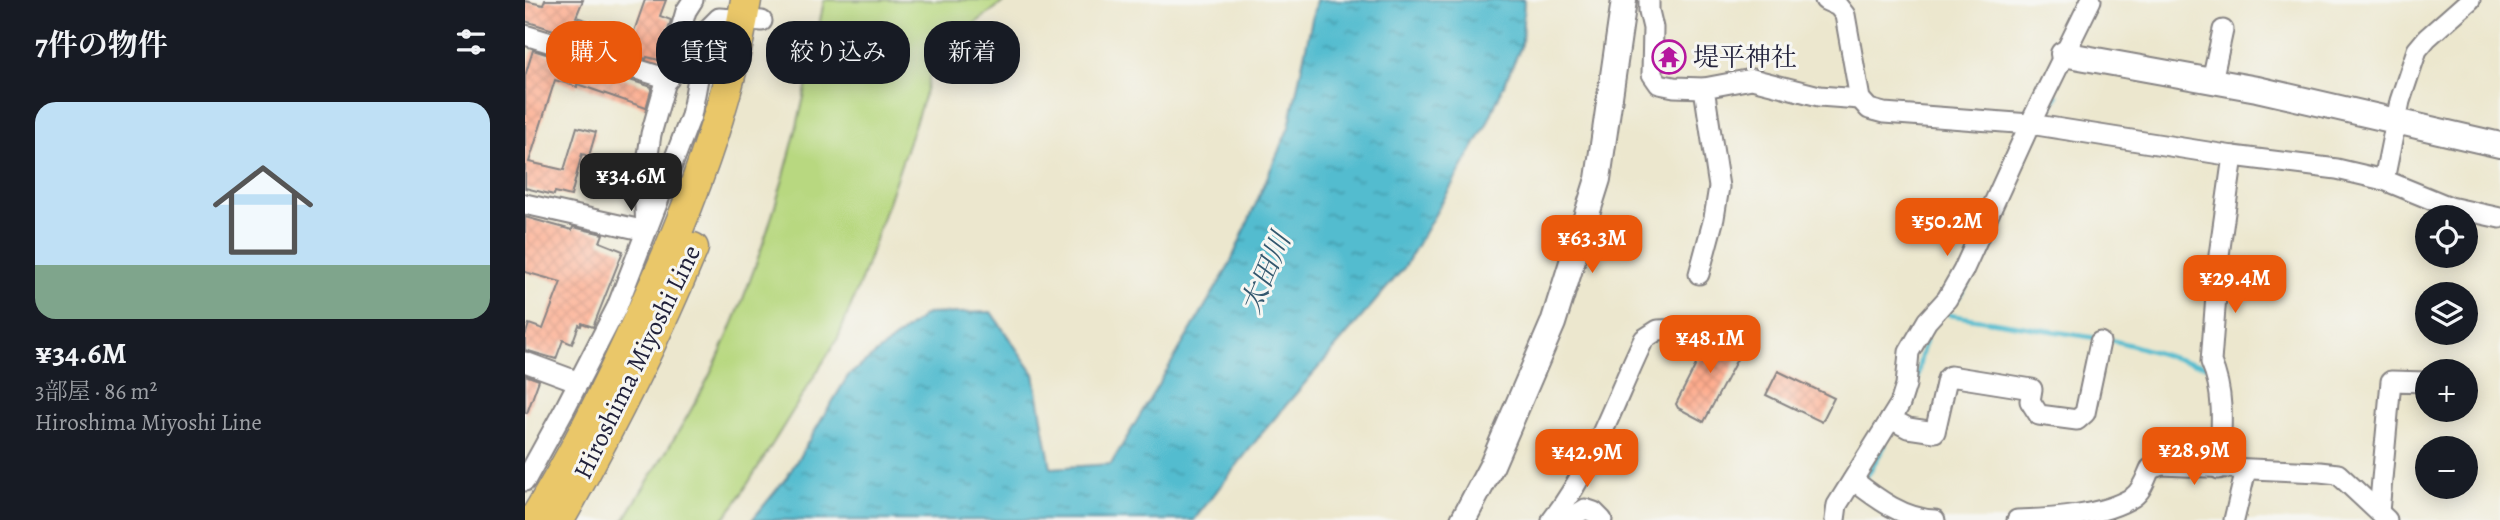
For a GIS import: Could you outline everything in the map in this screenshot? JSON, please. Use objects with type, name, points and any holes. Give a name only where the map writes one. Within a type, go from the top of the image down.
[{"type":"main road","name":"Hiroshima Miyoshi Line","points":[[534,520],[621,359],[677,234],[755,10]]},
{"type":"main road","name":"Hiroshima Miyoshi Line","points":[[559,520],[641,367],[695,242],[738,122],[755,10]]},
{"type":"street","points":[[684,21],[693,0]]},
{"type":"street","points":[[1463,520],[1478,493],[1553,323],[1598,179],[1624,0]]},
{"type":"street","points":[[1835,520],[1837,505],[1900,404],[1906,385],[1909,352],[1927,321],[1947,299],[1963,271],[2063,54],[2091,0]]},
{"type":"street","points":[[2384,180],[2400,101],[2417,50],[2470,0]]},
{"type":"street","points":[[1835,2],[1845,15],[1860,99],[1869,109],[1884,113],[2030,124],[2233,156],[2337,169],[2384,180],[2450,207],[2500,218]]},
{"type":"street","points":[[1649,6],[1653,28],[1652,75],[1660,84],[1674,88],[1704,88],[1752,79],[1819,96],[1860,99]]},
{"type":"street","points":[[1644,34],[1649,6]]},
{"type":"street","points":[[525,481],[617,307],[691,116],[707,30],[719,18],[755,10]]},
{"type":"street","points":[[2212,81],[2223,30]]},
{"type":"street","points":[[525,35],[656,75]]},
{"type":"street","points":[[2063,54],[2257,89],[2500,145]]},
{"type":"street","points":[[646,231],[644,184],[651,134],[667,84]]},
{"type":"street","points":[[1699,274],[1719,187],[1704,88]]},
{"type":"street","points":[[2219,469],[2222,416],[2218,377],[2211,362],[2219,255],[2233,156]]},
{"type":"street","points":[[525,204],[646,231]]},
{"type":"street","points":[[1552,520],[1566,502],[1586,466],[1644,339],[1658,330],[1684,329],[1692,337]]},
{"type":"street","points":[[1891,419],[1908,428],[1935,432],[1947,379],[1950,376],[2032,389],[2030,401],[2039,415],[2077,420],[2085,413],[2101,342]]},
{"type":"street","points":[[525,362],[579,382]]},
{"type":"street","points":[[2383,516],[2391,381],[2415,382]]},
{"type":"street","points":[[2017,520],[2054,519],[2095,511],[2135,496],[2150,469],[2162,465],[2338,474],[2383,516]]},
{"type":"street","points":[[2234,520],[2246,470]]},
{"type":"street","points":[[1853,480],[1884,504],[1927,520],[1935,520]]},
{"type":"street","points":[[1478,493],[1479,520]]},
{"type":"street","points":[[1567,520],[1585,509],[1594,512],[1602,520]]},
{"type":"green space","points":[[824,0],[1006,0],[978,21],[924,21],[924,84],[928,84],[862,278],[838,338],[736,503],[722,520],[624,520],[685,421],[736,317],[782,183],[807,84],[910,84],[910,21],[820,21]]},
{"type":"water","name":"太田川","points":[[1316,0],[1524,0],[1522,44],[1486,126],[1404,268],[1263,432],[1194,520],[752,520],[787,477],[848,376],[926,314],[991,312],[1034,374],[1051,468],[1111,464],[1229,266],[1289,127]]},
{"type":"building","points":[[545,0],[583,0],[576,17],[589,21],[546,21],[546,28],[525,21],[525,1],[543,5]]},
{"type":"building","points":[[645,0],[666,0],[660,16],[671,21],[656,21],[656,59],[642,58],[642,21],[638,21]]},
{"type":"building","points":[[533,50],[546,54],[546,84],[554,84],[529,162],[564,170],[577,127],[596,132],[589,156],[582,154],[571,196],[525,188],[525,76]]},
{"type":"building","points":[[577,84],[642,84],[652,87],[646,108]]},
{"type":"building","points":[[525,217],[572,230],[573,227],[603,234],[600,242],[623,251],[593,327],[582,323],[579,325],[572,344],[563,340],[556,359],[525,350],[525,336],[529,324],[543,329],[561,282],[525,272]]},
{"type":"building","points":[[1718,330],[1745,344],[1704,422],[1678,408],[1676,404],[1713,331]]},
{"type":"building","points":[[1778,371],[1834,398],[1822,422],[1766,395]]},
{"type":"building","points":[[525,375],[539,380],[527,413],[525,413]]},
{"type":"waterway","points":[[2049,110],[2057,96]]},
{"type":"waterway","points":[[1958,298],[1972,277],[1984,247]]},
{"type":"waterway","points":[[1947,312],[1950,315],[2096,338]]},
{"type":"waterway","points":[[2104,339],[2207,366]]},
{"type":"waterway","points":[[1905,414],[1916,388],[1926,341]]},
{"type":"waterway","points":[[1864,481],[1885,445]]},
{"type":"place","name":"堤平神社","points":[[1669,57]]}]
